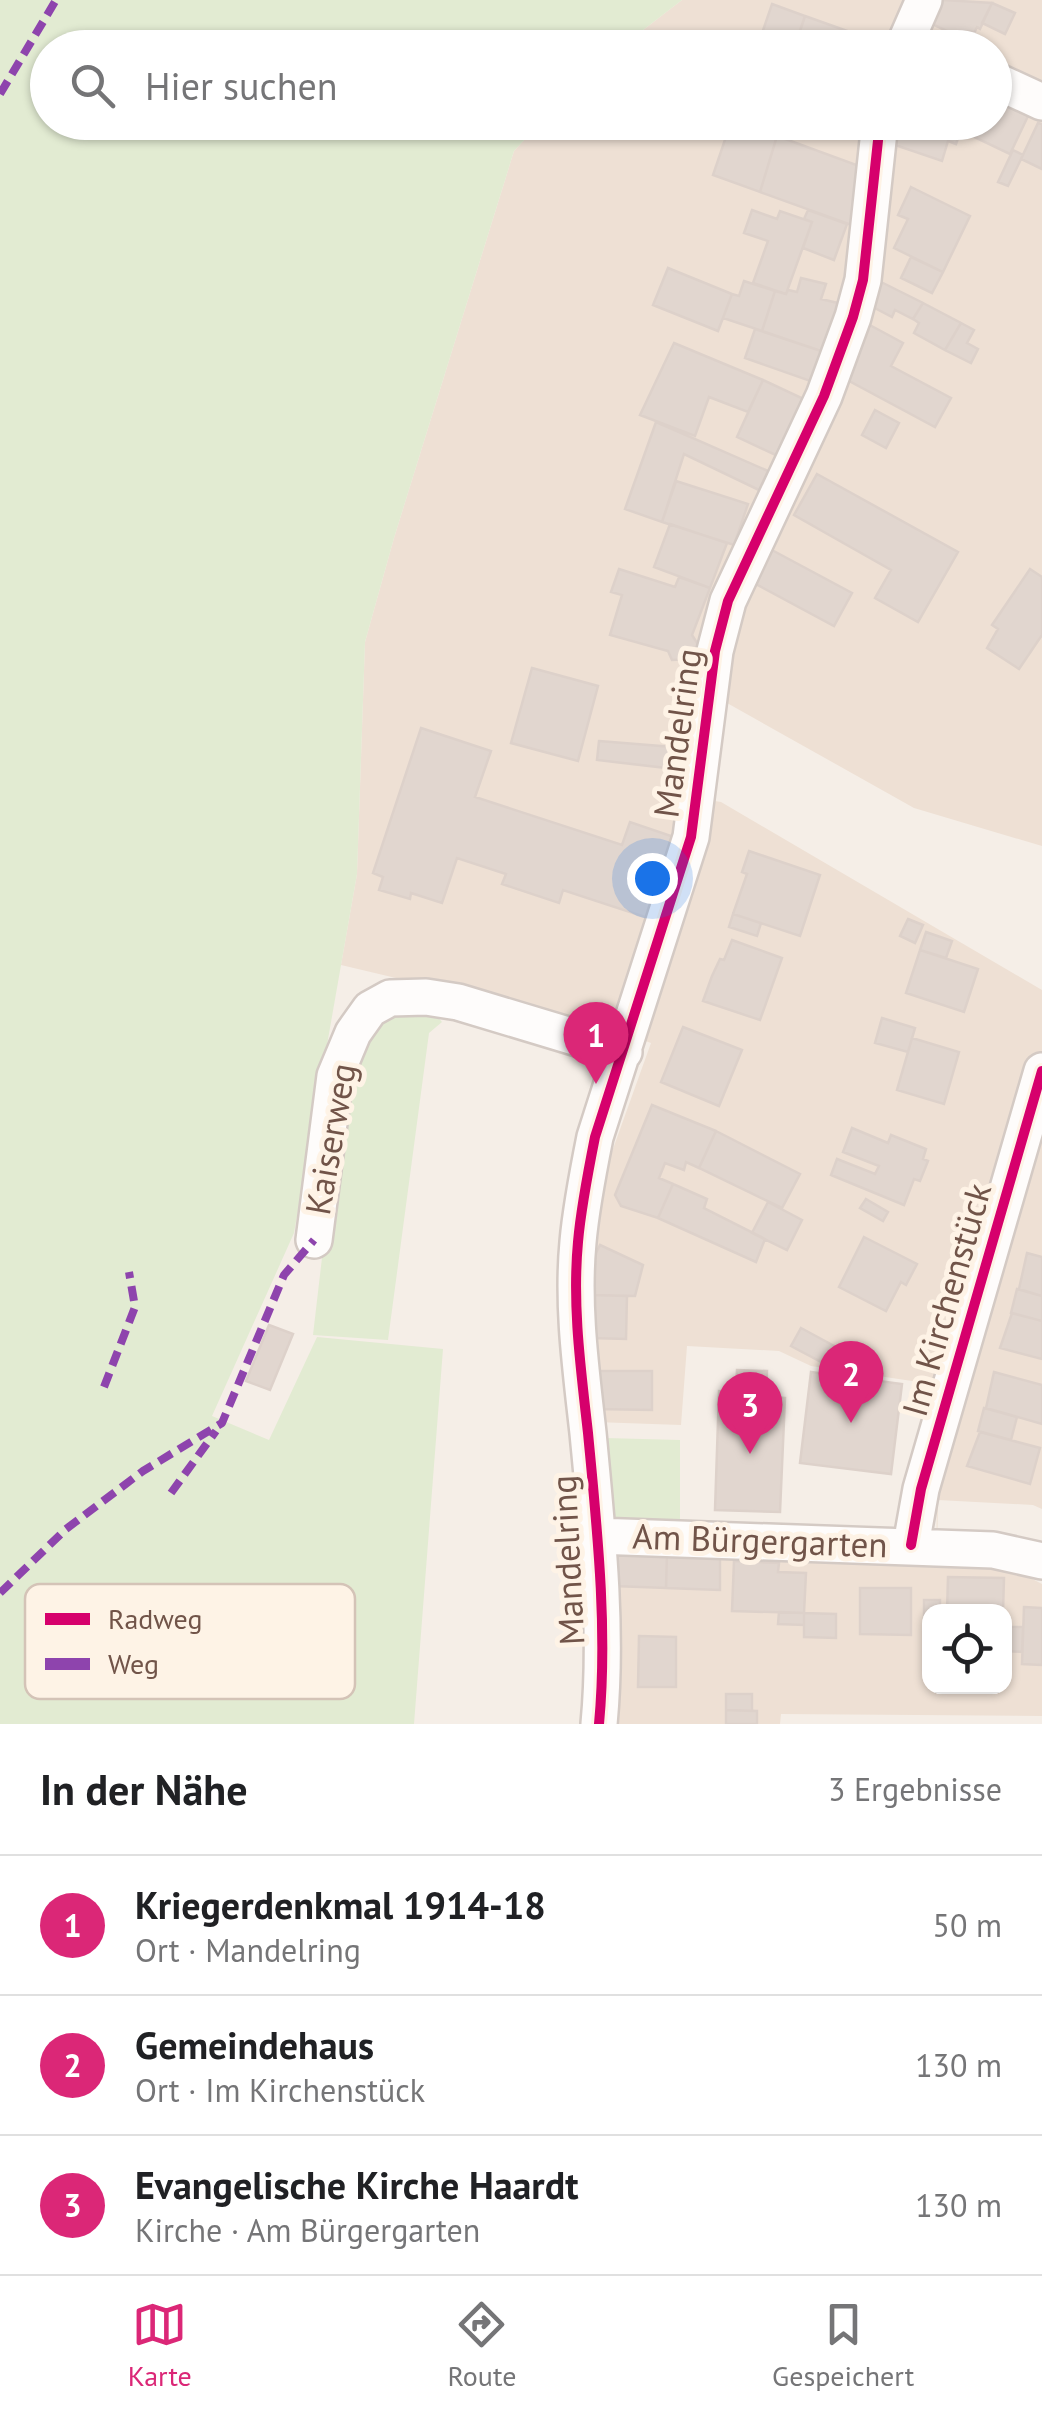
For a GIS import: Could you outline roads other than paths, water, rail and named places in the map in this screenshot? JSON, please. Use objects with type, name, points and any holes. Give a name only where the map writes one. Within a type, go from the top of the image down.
[{"type":"street","points":[[916,30],[924,0]]},
{"type":"street","points":[[1012,88],[1042,102]]},
{"type":"street","name":"Mandelring","points":[[600,1724],[596,1536],[578,1352],[577,1244],[596,1136],[691,837],[715,652],[728,602],[824,396],[854,317],[863,280],[878,140]]},
{"type":"street","name":"Kaiserweg","points":[[314,1240],[335,1076],[353,1033],[370,1009],[390,998],[458,1002],[624,1052]]},
{"type":"street","name":"Im Kirchenstück","points":[[911,1545],[921,1489],[1042,1070]]},
{"type":"street","name":"Am Bürgergarten","points":[[596,1536],[911,1545],[993,1550],[1042,1561]]},
{"type":"place","name":"Kriegerdenkmal 1914-18","points":[[596,1084]]},
{"type":"place","name":"Gemeindehaus","points":[[851,1423]]},
{"type":"place","name":"Evangelische Kirche Haardt","points":[[750,1454]]}]
